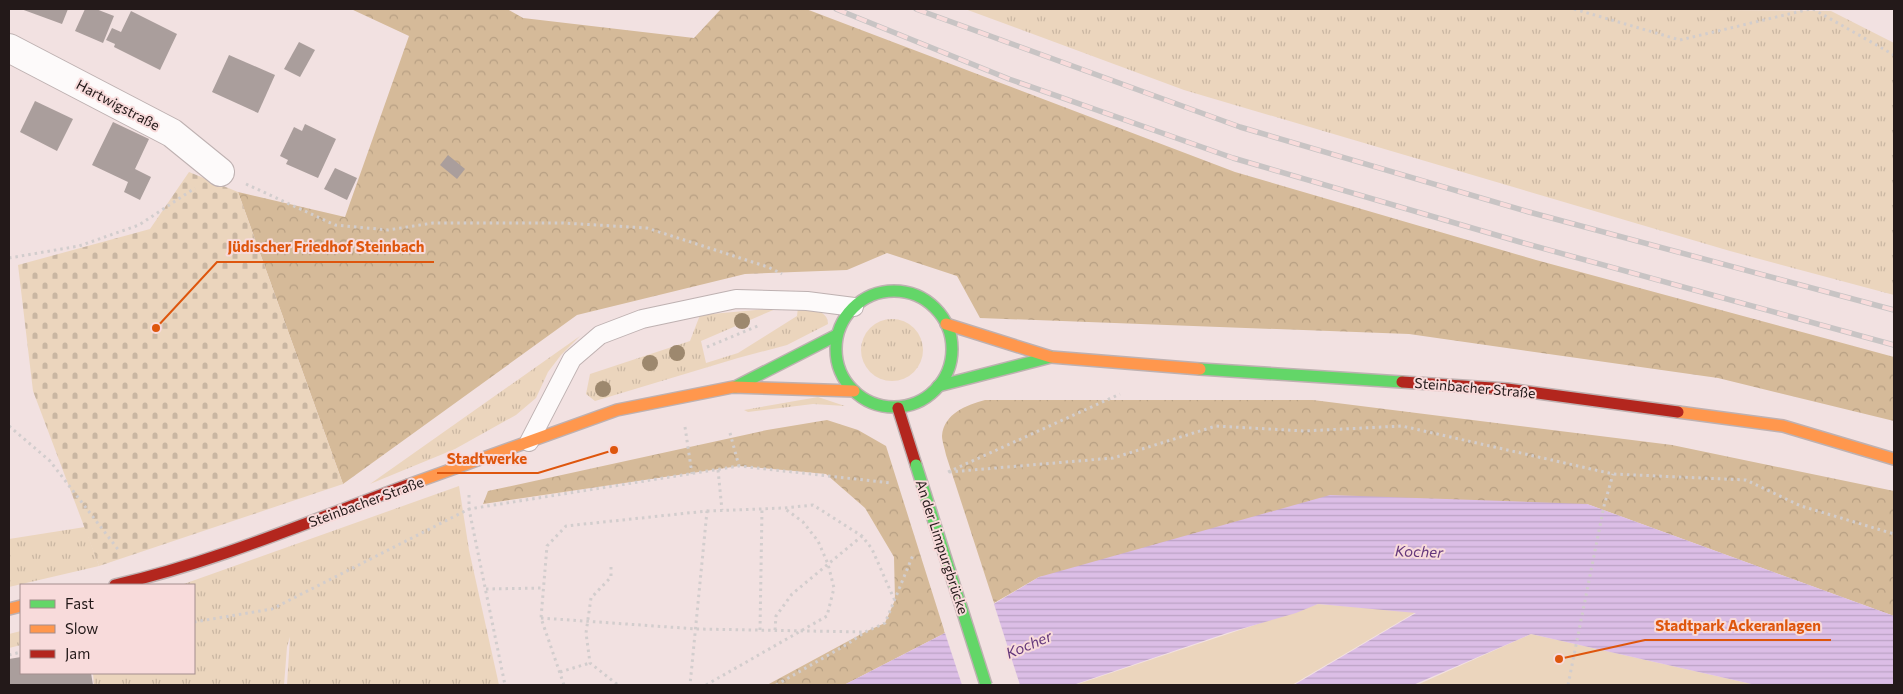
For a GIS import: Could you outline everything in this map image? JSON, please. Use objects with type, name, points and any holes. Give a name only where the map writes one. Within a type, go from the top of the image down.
[{"type":"main road","points":[[886,292],[904,292],[922,298],[936,309],[946,324],[952,341],[951,359],[945,377],[933,392],[917,403],[898,408],[879,406],[861,398],[847,384],[838,367],[835,351],[837,335],[844,320],[854,307],[869,297],[886,292]]},
{"type":"main road","name":"Steinbacher Straße","points":[[946,324],[1051,357],[1170,367],[1507,389],[1783,426],[1894,459]]},
{"type":"main road","name":"Steinbacher Straße","points":[[734,387],[837,335]]},
{"type":"main road","name":"Steinbacher Straße","points":[[938,386],[1051,357]]},
{"type":"main road","name":"Steinbacher Straße","points":[[120,584],[142,579],[257,542],[617,410],[734,387],[854,392]]},
{"type":"main road","name":"An der Limpurgbrücke","points":[[898,408],[986,685]]},
{"type":"street","name":"Hartwigstraße","points":[[9,48],[172,133],[220,172]]},
{"type":"lane","points":[[529,442],[572,359],[600,335],[642,319],[736,299],[795,301],[854,307]]},
{"type":"path","points":[[1574,9],[1680,40],[1812,9],[1894,54]]},
{"type":"path","points":[[9,258],[79,246],[139,225],[220,172],[335,225],[388,230],[433,223],[563,223],[647,228],[768,267],[795,281],[795,301],[783,316],[707,347]]},
{"type":"path","points":[[1124,392],[946,473],[1113,458],[1216,426],[1304,431],[1402,426],[1613,474],[1746,480],[1801,506],[1894,534]]},
{"type":"path","points":[[9,426],[50,461],[142,579]]},
{"type":"path","points":[[686,433],[692,474]]},
{"type":"path","points":[[730,433],[739,466]]},
{"type":"path","points":[[195,622],[272,609],[469,509],[739,466],[890,482],[900,481]]},
{"type":"path","points":[[718,470],[722,510]]},
{"type":"path","points":[[1568,684],[1604,506],[1613,474]]},
{"type":"path","points":[[564,685],[541,618],[547,546],[566,526],[707,511],[813,505],[862,536],[872,549],[895,600]]},
{"type":"path","points":[[706,685],[828,616],[834,588],[828,564],[818,541],[803,522],[784,508]]},
{"type":"path","points":[[469,509],[505,685]]},
{"type":"path","points":[[760,630],[762,509]]},
{"type":"path","points":[[690,685],[697,629],[707,511]]},
{"type":"path","points":[[775,630],[776,616],[792,594],[862,536]]},
{"type":"path","points":[[776,685],[865,632],[885,623],[913,554]]},
{"type":"path","points":[[611,567],[611,577],[591,598],[586,632],[590,663],[618,685]]},
{"type":"path","points":[[486,589],[544,588]]},
{"type":"path","points":[[541,618],[697,629],[865,632]]},
{"type":"path","points":[[560,672],[590,663]]},
{"type":"green space","points":[[351,9],[507,9],[523,18],[694,38],[721,9],[806,9],[1235,172],[1536,260],[1894,357],[1894,421],[1718,378],[1409,334],[980,318],[957,276],[887,253],[847,270],[745,274],[577,315],[343,484],[238,192],[345,217],[409,36]]},
{"type":"green space","points":[[965,9],[1619,9],[1831,11],[1894,43],[1894,295],[1730,251],[1184,90]]},
{"type":"green space","points":[[189,172],[238,192],[343,484],[99,566],[33,391],[18,265],[150,229]]},
{"type":"green space","points":[[798,307],[822,313],[825,315],[828,324],[787,345],[595,401],[586,394],[590,374],[690,341],[700,315],[778,308],[701,341],[706,363],[738,353],[797,316]]},
{"type":"green space","points":[[892,319],[909,324],[914,328],[918,333],[923,350],[918,367],[914,372],[909,376],[892,381],[875,376],[870,372],[866,367],[861,350],[866,333],[870,328],[875,324]]},
{"type":"green space","points":[[580,336],[561,355],[548,372],[536,398],[516,415],[455,449],[370,484]]},
{"type":"green space","points":[[818,397],[845,406],[813,404],[748,412],[744,410]]},
{"type":"green space","points":[[985,400],[1313,400],[1672,445],[1894,491],[1894,616],[1587,504],[1039,577],[994,603],[942,440],[944,428],[952,416],[971,404]]},
{"type":"green space","points":[[827,420],[858,430],[886,446],[945,633],[844,685],[767,685],[885,623],[895,600],[894,557],[865,508],[826,474],[739,466],[483,504],[488,491],[767,430]]},
{"type":"green space","points":[[459,486],[469,550],[499,685],[287,685],[290,637],[287,647],[284,685],[94,685],[93,674],[195,674],[195,584],[184,584]]},
{"type":"green space","points":[[85,527],[99,566],[9,587],[9,539]]},
{"type":"green space","points":[[1318,604],[1416,612],[1292,685],[1075,685]]},
{"type":"green space","points":[[20,631],[20,645],[9,648],[9,634]]},
{"type":"green space","points":[[1531,634],[1756,685],[1417,685]]},
{"type":"water","name":"Kocher","points":[[1330,495],[1587,504],[1894,616],[1894,685],[1756,685],[1531,634],[1413,685],[1294,685],[1416,613],[1318,604],[1296,613],[1227,633],[1073,685],[844,685],[945,633],[1039,577]]},
{"type":"pier","points":[[993,601],[1020,685],[962,685],[944,630]]},
{"type":"building","points":[[21,9],[68,9],[62,24]]},
{"type":"building","points":[[85,9],[96,9],[114,16],[103,43],[75,31]]},
{"type":"building","points":[[131,11],[177,34],[160,70],[114,47],[115,44],[106,40],[112,28],[121,32]]},
{"type":"building","points":[[299,42],[315,50],[300,77],[284,69]]},
{"type":"building","points":[[229,55],[275,75],[258,113],[212,92]]},
{"type":"building","points":[[35,101],[73,119],[57,151],[20,132]]},
{"type":"building","points":[[113,122],[149,139],[135,169],[151,177],[140,200],[124,192],[128,182],[92,165]]},
{"type":"building","points":[[305,124],[336,139],[318,178],[286,164],[288,160],[280,156],[294,127],[302,131]]},
{"type":"building","points":[[448,155],[465,169],[457,179],[440,165]]},
{"type":"building","points":[[335,168],[357,178],[347,200],[324,189]]},
{"type":"building","points":[[20,657],[20,674],[91,674],[93,685],[9,685],[9,659]]},
{"type":"railway","points":[[836,9],[1009,79],[1233,158],[1520,242],[1894,345]]},
{"type":"railway","points":[[916,9],[1240,127],[1529,212],[1894,310]]},
{"type":"traffic: fast","points":[[894,291],[916,296],[935,308],[947,327],[952,349],[947,371],[935,390],[916,402],[894,407],[872,402],[853,390],[841,371],[836,349],[841,327],[853,308],[872,296],[894,291]]},
{"type":"traffic: fast","points":[[735,387],[837,335]]},
{"type":"traffic: fast","points":[[938,386],[1051,357]]},
{"type":"traffic: fast","points":[[1200,369],[1402,382]]},
{"type":"traffic: fast","points":[[916,465],[986,685]]},
{"type":"traffic: slow","points":[[946,324],[1051,357],[1200,369]]},
{"type":"traffic: slow","points":[[408,485],[617,410],[733,387],[854,391]]},
{"type":"traffic: slow","points":[[1678,412],[1783,426],[1894,459]]},
{"type":"traffic: slow","points":[[9,609],[20,606]]},
{"type":"traffic: jam","points":[[1402,382],[1507,389],[1678,412]]},
{"type":"traffic: jam","points":[[898,408],[916,465]]},
{"type":"traffic: jam","points":[[119,584],[190,565],[263,540],[408,485]]},
{"type":"place","name":"Jüdischer Friedhof Steinbach","points":[[156,328]]},
{"type":"place","name":"Stadtwerke","points":[[614,450]]},
{"type":"place","name":"Stadtpark Ackeranlagen","points":[[1559,659]]}]
